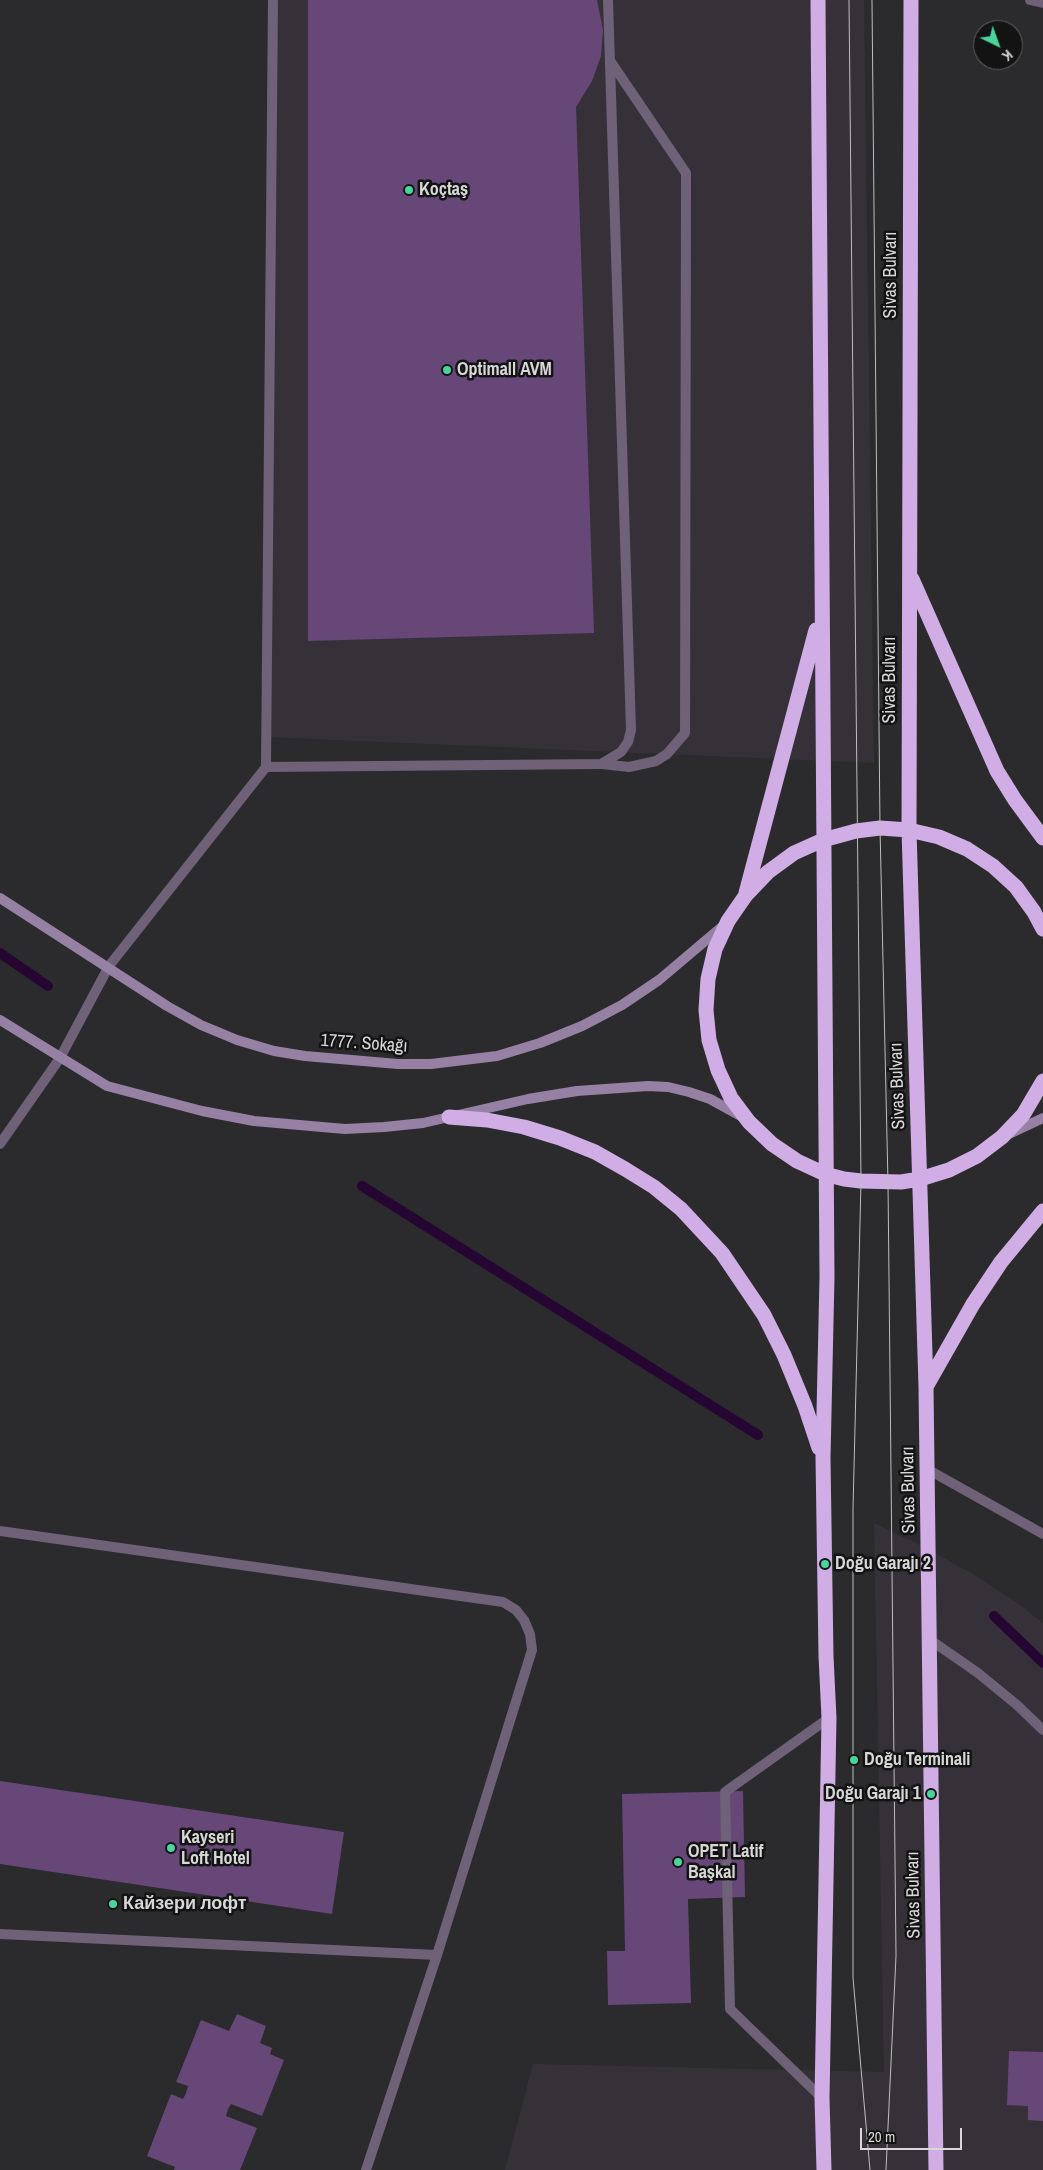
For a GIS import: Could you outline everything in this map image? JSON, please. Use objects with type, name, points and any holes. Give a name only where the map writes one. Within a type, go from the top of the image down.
[{"type":"highway","points":[[818,0],[826,1277],[823,1458],[826,1656],[829,1718],[822,2098],[824,2170]]},
{"type":"highway","name":"Sivas Bulvarı","points":[[910,0],[909,830],[926,1387],[936,2170]]},
{"type":"highway","points":[[909,574],[997,771],[1015,800],[1043,838]]},
{"type":"highway","points":[[746,894],[822,609]]},
{"type":"highway","points":[[1043,929],[1034,912],[1016,887],[993,866],[967,849],[946,840],[909,830],[880,828],[856,831],[823,840],[794,853],[768,872],[746,894],[728,921],[716,950],[708,979],[706,1010],[709,1040],[718,1070],[731,1098],[749,1122],[772,1144],[797,1161],[825,1174],[860,1182],[901,1182],[920,1179],[949,1170],[977,1156],[1002,1137],[1023,1115],[1043,1081]]},
{"type":"highway","points":[[450,1117],[506,1124],[560,1138],[595,1152],[625,1169],[681,1209],[722,1253],[764,1315],[784,1355],[805,1406],[823,1458]]},
{"type":"highway","points":[[926,1387],[972,1304],[1001,1262],[1043,1211]]},
{"type":"street","points":[[0,1144],[60,1058],[108,966],[266,767],[273,0]]},
{"type":"street","points":[[601,764],[621,752],[628,742],[632,730],[608,0]]},
{"type":"street","points":[[1030,0],[1043,3]]},
{"type":"street","points":[[266,767],[601,764],[630,767],[656,761],[672,750],[685,733],[686,173],[610,61]]},
{"type":"street","name":"1777. Sokağı","points":[[0,898],[192,1020],[237,1040],[274,1051],[305,1056],[431,1064],[497,1056],[540,1043],[582,1026],[622,1005],[659,980],[728,921]]},
{"type":"street","points":[[0,1020],[107,1086],[202,1111],[254,1121],[345,1129],[423,1123],[558,1094],[648,1086],[668,1087],[710,1099],[749,1122]]},
{"type":"street","points":[[1002,1137],[1043,1118]]},
{"type":"street","points":[[927,1469],[1041,1529]]},
{"type":"street","points":[[0,1531],[503,1602],[516,1610],[524,1620],[530,1634],[532,1650],[438,1955],[366,2170]]},
{"type":"street","points":[[930,1639],[978,1673],[1017,1705],[1043,1730]]},
{"type":"street","points":[[822,2098],[730,2009],[725,1792],[829,1718]]},
{"type":"street","points":[[0,1934],[438,1955]]},
{"type":"shaded area","points":[[272,0],[864,0],[874,763],[265,737]]},
{"type":"shaded area","points":[[874,1523],[924,1547],[973,1574],[1019,1604],[1043,1623],[1043,2170],[505,2170],[533,2064],[884,2072]]},
{"type":"building","name":"Optimall AVM","points":[[308,0],[597,0],[603,30],[601,56],[592,81],[576,107],[594,633],[308,641]]},
{"type":"building","name":"Kayseri Loft Hotel","points":[[0,1781],[344,1832],[332,1914],[0,1864]]},
{"type":"building","points":[[743,1791],[745,1897],[688,1899],[691,2003],[608,2005],[607,1951],[625,1951],[622,1794]]},
{"type":"building","points":[[237,2014],[266,2026],[260,2043],[272,2048],[270,2054],[284,2060],[262,2116],[231,2104],[228,2109],[226,2116],[257,2128],[240,2170],[174,2170],[175,2167],[147,2156],[171,2094],[183,2099],[186,2093],[188,2086],[176,2082],[201,2020],[229,2031]]},
{"type":"building","points":[[1009,2051],[1043,2052],[1043,2121],[1028,2120],[1028,2106],[1007,2105]]},
{"type":"waterway","points":[[0,953],[48,986]]},
{"type":"waterway","points":[[362,1186],[758,1435]]},
{"type":"waterway","points":[[994,1616],[1043,1663]]},
{"type":"tram line","points":[[849,0],[861,1181],[853,1509],[853,1978],[870,2170]]},
{"type":"tram line","points":[[872,0],[880,828],[888,1183],[896,1956],[886,2170]]},
{"type":"place","name":"Koçtaş","points":[[409,190]]},
{"type":"place","name":"Optimall AVM","points":[[447,370]]},
{"type":"place","name":"Doğu Garajı 2","points":[[825,1564]]},
{"type":"place","name":"Doğu Terminali","points":[[854,1760]]},
{"type":"place","name":"Doğu Garajı 1","points":[[931,1794]]},
{"type":"place","name":"Kayseri Loft Hotel","points":[[171,1848]]},
{"type":"place","name":"OPET Latif Başkal","points":[[678,1862]]},
{"type":"place","name":"Кайзери лофт","points":[[113,1904]]}]
